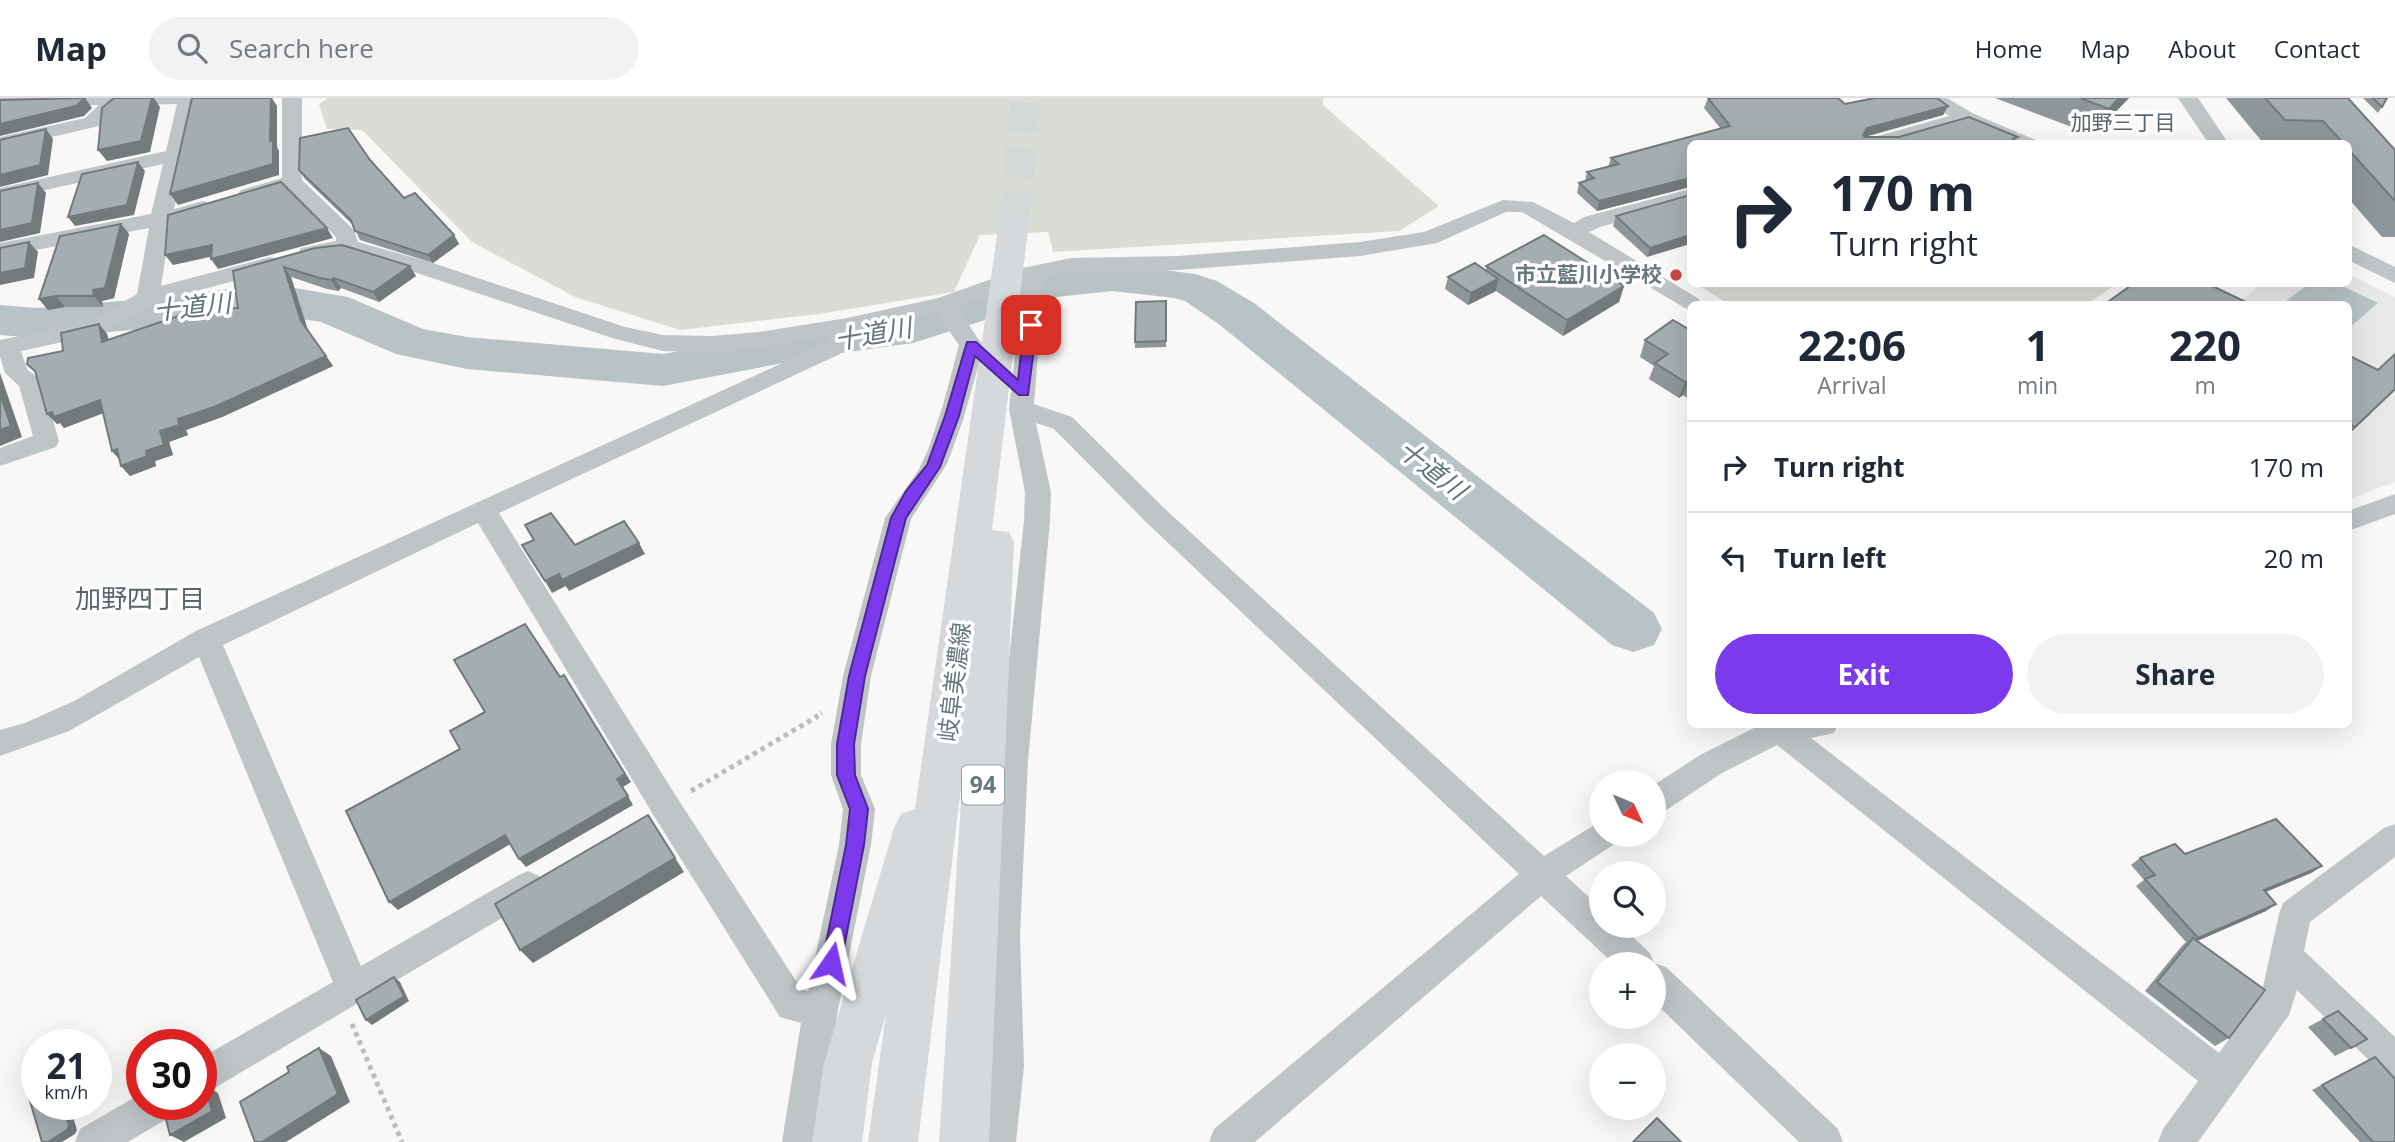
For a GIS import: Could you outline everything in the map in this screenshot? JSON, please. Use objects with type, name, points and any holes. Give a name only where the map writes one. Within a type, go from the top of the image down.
[{"type":"main road","name":"岐阜美濃線","points":[[893,1142],[952,705],[1011,410],[1013,227]]},
{"type":"main road","name":"94","points":[[964,1142],[996,538],[1011,410]]},
{"type":"main road","name":"94","points":[[837,1142],[848,1063],[952,705]]},
{"type":"street","points":[[0,102],[208,98]]},
{"type":"street","points":[[292,98],[292,181],[346,235],[348,246]]},
{"type":"street","points":[[1933,98],[1965,117],[2020,140]]},
{"type":"street","points":[[2188,98],[2216,140]]},
{"type":"street","points":[[0,143],[92,122],[119,99]]},
{"type":"street","points":[[141,303],[188,99]]},
{"type":"street","points":[[1885,140],[1965,117]]},
{"type":"street","points":[[0,194],[175,155]]},
{"type":"street","points":[[0,250],[161,219],[292,181]]},
{"type":"street","points":[[1574,232],[1592,222],[1687,196]]},
{"type":"street","points":[[0,457],[47,441],[30,382],[17,373],[4,347],[96,328],[141,303],[320,250],[348,246],[425,268],[620,333],[663,342],[712,344],[843,332],[948,311],[1031,273],[1071,265],[1178,263],[1360,249],[1429,238],[1503,206],[1527,206],[1687,302]]},
{"type":"street","points":[[2352,253],[2395,276]]},
{"type":"street","points":[[1011,410],[1035,280],[1031,273]]},
{"type":"street","points":[[948,311],[1011,410],[1038,492],[1013,761],[1003,935],[1006,1067],[998,1142]]},
{"type":"street","points":[[0,743],[53,726],[91,708],[206,639],[832,349],[843,332]]},
{"type":"street","points":[[800,1142],[821,1010],[855,845],[859,809],[846,775],[846,744],[854,697],[898,518],[911,495],[933,467],[952,416],[971,345]]},
{"type":"street","points":[[1011,410],[1063,423],[1156,516],[1625,952]]},
{"type":"street","points":[[2352,519],[2395,503]]},
{"type":"street","points":[[484,510],[653,813],[792,1005],[821,1010]]},
{"type":"street","points":[[206,639],[347,992]]},
{"type":"street","points":[[1666,793],[1711,764],[1779,730],[1794,728]]},
{"type":"street","points":[[1779,730],[2223,1077]]},
{"type":"street","points":[[2176,1142],[2277,1003],[2295,914],[2395,838]]},
{"type":"street","points":[[1227,1142],[1543,874],[1589,844]]},
{"type":"street","points":[[217,1069],[557,869]]},
{"type":"street","points":[[2287,957],[2395,1061]]},
{"type":"street","points":[[1666,990],[1825,1142]]},
{"type":"street","points":[[93,1142],[130,1120]]},
{"type":"path","points":[[653,813],[854,697]]},
{"type":"path","points":[[347,992],[402,1142]]},
{"type":"shaded area","points":[[328,98],[1323,98],[1323,105],[1439,206],[1399,231],[1053,252],[1048,232],[980,235],[954,292],[819,314],[680,330],[575,297],[472,242],[362,130],[327,129],[319,104]]},
{"type":"shaded area","points":[[2352,276],[2395,297],[2395,482],[2352,498],[2352,301],[2240,301],[2258,287],[2352,287]]},
{"type":"shaded area","points":[[1701,287],[2112,287],[2091,301],[1724,301]]},
{"type":"shaded area","points":[[2304,287],[2344,287],[2378,303],[2352,325],[2352,301],[2286,301]]},
{"type":"building","points":[[85,98],[76,106],[0,124],[0,100]]},
{"type":"building","points":[[114,98],[152,98],[141,141],[98,150],[102,108]]},
{"type":"building","points":[[192,98],[271,98],[270,141],[273,140],[273,164],[170,194]]},
{"type":"building","points":[[1708,98],[1838,98],[1845,104],[1875,98],[1937,98],[1948,106],[1867,128],[1863,135],[1899,137],[1969,117],[2018,137],[2014,140],[1687,140],[1687,179],[1599,201],[1579,183],[1594,178],[1587,172],[1619,164],[1611,158],[1730,126]]},
{"type":"building","points":[[2080,98],[2119,98],[2109,109]]},
{"type":"building","points":[[2265,98],[2348,98],[2395,150],[2395,201],[2352,153],[2352,140],[2340,140],[2323,121],[2285,120]]},
{"type":"building","points":[[2373,98],[2387,98],[2382,107]]},
{"type":"building","points":[[348,128],[370,160],[404,198],[415,193],[454,235],[428,255],[355,231],[351,220],[299,170],[300,138]]},
{"type":"building","points":[[46,129],[40,165],[0,175],[0,140]]},
{"type":"building","points":[[138,162],[127,205],[68,217],[82,174]]},
{"type":"building","points":[[281,182],[327,228],[211,259],[212,245],[165,255],[168,215]]},
{"type":"building","points":[[38,183],[32,223],[0,230],[0,191]]},
{"type":"building","points":[[1687,196],[1687,236],[1650,248],[1616,216]]},
{"type":"building","points":[[121,224],[105,288],[93,290],[94,296],[39,299],[60,236]]},
{"type":"building","points":[[1544,235],[1624,286],[1567,320],[1486,266]]},
{"type":"building","points":[[29,242],[25,268],[0,273],[0,248]]},
{"type":"building","points":[[342,245],[410,266],[373,292],[334,278],[320,278],[284,267],[301,321],[326,356],[214,407],[178,419],[179,425],[160,431],[164,445],[146,451],[147,456],[121,466],[117,449],[112,451],[100,400],[54,417],[52,412],[47,414],[35,371],[27,364],[28,358],[63,351],[61,333],[99,324],[102,342],[193,311],[238,308],[233,271],[315,248]]},
{"type":"building","points":[[1475,263],[1498,279],[1471,293],[1448,277]]},
{"type":"building","points":[[2129,287],[2214,287],[2244,301],[2109,301]]},
{"type":"building","points":[[1166,301],[1166,341],[1135,342],[1136,302]]},
{"type":"building","points":[[1673,320],[1687,328],[1687,381],[1655,363],[1668,354],[1645,340]]},
{"type":"building","points":[[2395,354],[2395,389],[2355,427],[2352,425],[2352,357],[2378,370]]},
{"type":"building","points":[[0,394],[11,426],[0,430]]},
{"type":"building","points":[[551,513],[575,545],[624,521],[639,543],[562,580],[559,574],[545,581],[522,545],[534,540],[525,525]]},
{"type":"building","points":[[525,624],[560,677],[564,675],[625,774],[617,779],[628,796],[519,859],[505,835],[389,902],[346,811],[460,749],[450,731],[485,712],[454,660]]},
{"type":"building","points":[[648,815],[675,858],[520,950],[495,904]]},
{"type":"building","points":[[2276,819],[2322,866],[2264,890],[2276,904],[2198,938],[2145,879],[2155,875],[2140,858],[2175,844],[2185,854]]},
{"type":"building","points":[[2193,938],[2265,990],[2229,1038],[2157,982]]},
{"type":"building","points":[[394,977],[404,996],[366,1020],[356,1000]]},
{"type":"building","points":[[2338,1011],[2367,1039],[2351,1048],[2323,1019]]},
{"type":"building","points":[[319,1048],[338,1094],[262,1142],[255,1142],[240,1102],[289,1072],[287,1067]]},
{"type":"building","points":[[2375,1057],[2395,1079],[2395,1142],[2373,1142],[2322,1085]]},
{"type":"building","points":[[36,1120],[67,1120],[67,1130],[48,1142],[42,1142]]},
{"type":"building","points":[[166,1120],[196,1120],[170,1135]]},
{"type":"building","points":[[1655,1120],[1659,1120],[1681,1142],[1633,1142]]},
{"type":"waterway","name":"十道川","points":[[0,320],[37,323],[157,313],[242,302],[295,303],[331,308],[413,343],[467,353],[663,370],[820,340],[913,328],[1052,283],[1112,277],[1179,284],[1201,291],[1237,314],[1633,629]]},
{"type":"tunnel","points":[[1014,222],[1026,98]]},
{"type":"place","name":"市立藍川小学校","points":[[1676,275]]},
{"type":"district","name":"加野三丁目","points":[[2123,123]]},
{"type":"district","name":"加野四丁目","points":[[140,599]]},
{"type":"route","points":[[831,963],[855,845],[859,809],[846,775],[846,744],[857,676],[898,518],[911,495],[933,467],[952,416],[971,345],[1024,392],[1031,325]]}]
